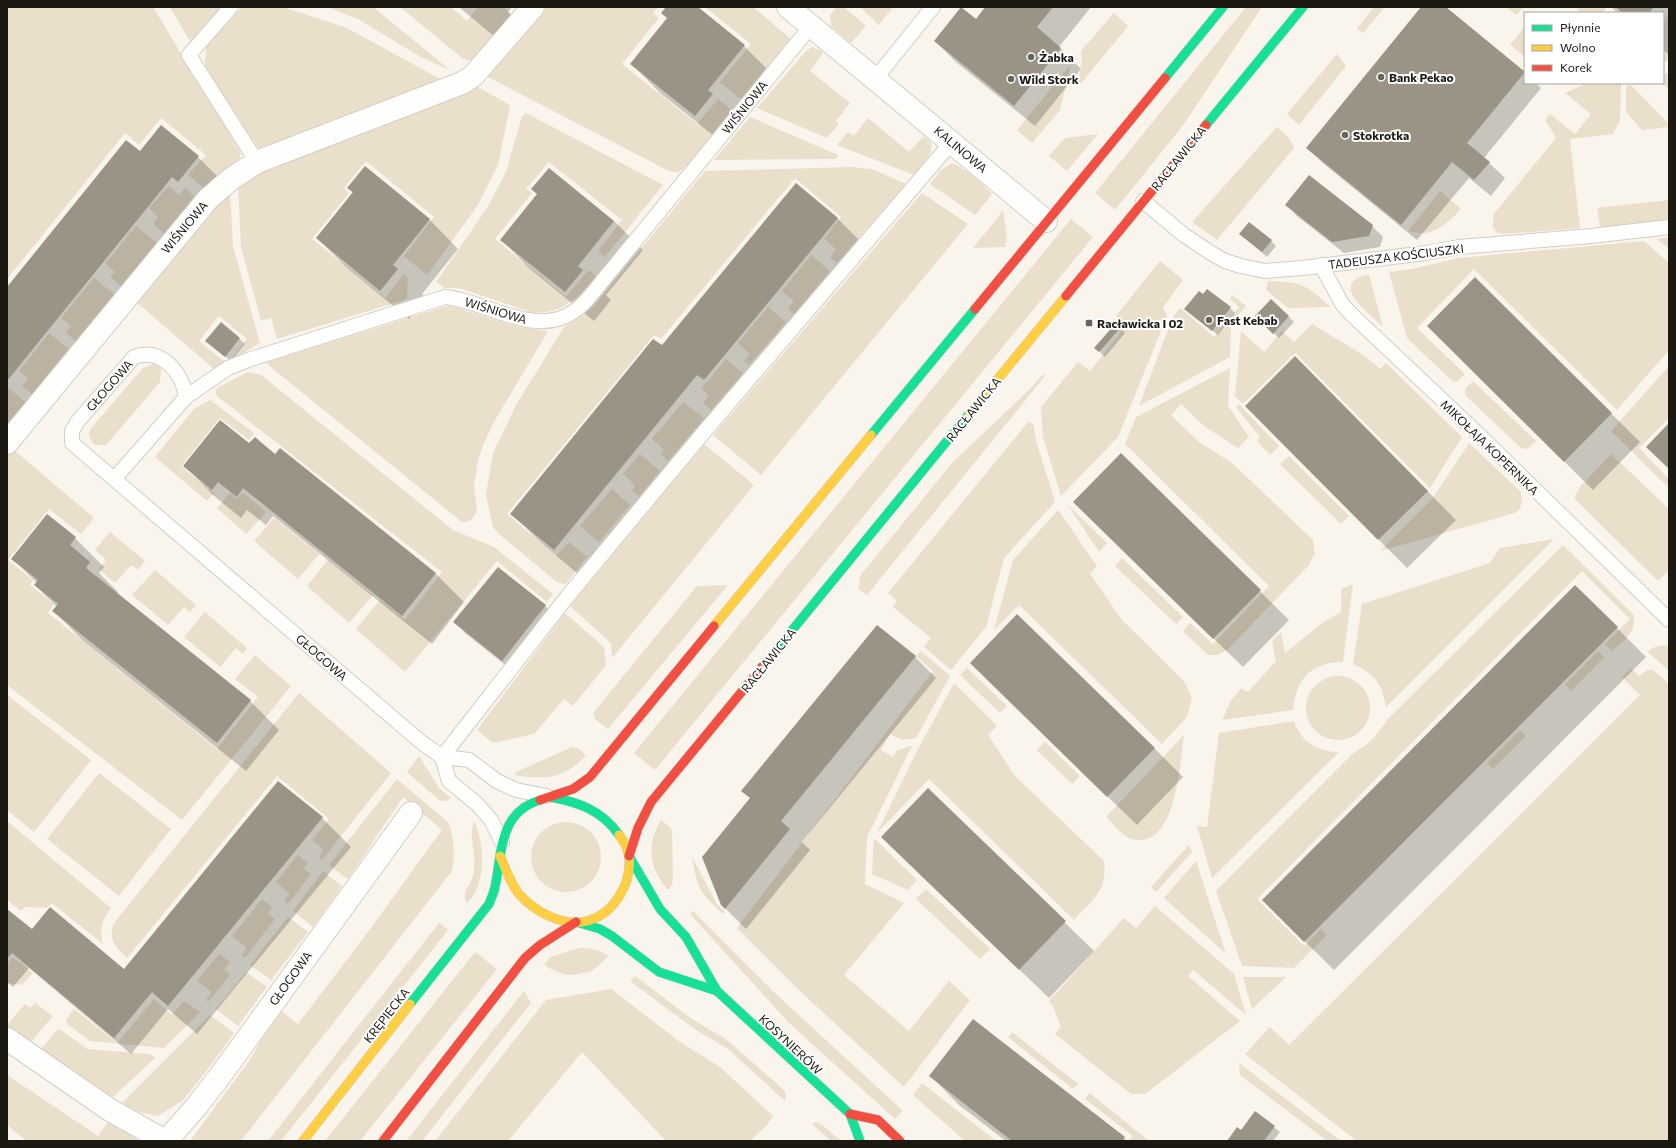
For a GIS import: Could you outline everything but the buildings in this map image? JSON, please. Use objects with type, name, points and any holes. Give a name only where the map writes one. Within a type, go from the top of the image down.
[{"type":"street","name":"WIŚNIOWA","points":[[7,443],[208,199],[231,178],[257,162],[462,83],[473,76],[533,7]]},
{"type":"street","name":"KALINOWA","points":[[788,7],[1046,221]]},
{"type":"street","points":[[576,922],[542,913],[533,907],[513,886],[501,849],[513,817],[523,808],[535,801],[573,789],[590,777],[1223,7]]},
{"type":"street","name":"RACŁAWICKA","points":[[629,856],[635,833],[644,812],[651,802],[1302,7]]},
{"type":"street","points":[[383,1141],[516,970],[540,945],[576,922],[595,918],[611,907],[622,892],[629,875],[629,856],[623,840],[608,821],[598,812],[587,806],[569,800],[549,797]]},
{"type":"street","name":"GŁOGOWA","points":[[7,1039],[110,1110],[165,1141],[196,1107],[220,1076],[411,812]]},
{"type":"street","name":"KRĘPIECKA","points":[[303,1141],[488,904],[495,888],[501,849]]},
{"type":"street","name":"KOSYNIERÓW","points":[[629,856],[660,909],[686,937],[716,991],[850,1114],[860,1141]]},
{"type":"street","name":"KOSYNIERÓW","points":[[576,922],[600,929],[612,936],[659,972],[716,991]]},
{"type":"street","points":[[850,1114],[878,1120],[900,1141]]},
{"type":"lane","points":[[230,7],[189,56],[257,162]]},
{"type":"lane","points":[[875,79],[934,7]]},
{"type":"lane","name":"WIŚNIOWA","points":[[186,397],[228,368],[248,360],[445,297],[465,300],[522,319],[534,321],[561,318],[575,311],[609,274],[811,26]]},
{"type":"lane","points":[[501,849],[491,820],[477,804],[449,781],[442,757],[568,597],[704,432],[952,142]]},
{"type":"lane","name":"TADEUSZA KOŚCIUSZKI","points":[[1144,201],[1184,235],[1225,261],[1265,271],[1426,253],[1459,247],[1591,236],[1669,227]]},
{"type":"lane","name":"MIKOŁAJA KOPERNIKA","points":[[1321,265],[1342,304],[1349,312],[1473,429],[1669,620]]},
{"type":"lane","name":"GŁOGOWA","points":[[186,397],[184,387],[174,369],[155,356],[141,354],[134,357],[78,421],[72,432],[72,443],[115,478],[421,742],[442,757],[469,760],[497,781],[516,790],[549,797]]},
{"type":"lane","points":[[115,478],[186,397]]},
{"type":"shaded area","points":[[7,7],[153,7],[241,153],[239,160],[204,188],[188,175],[206,155],[161,118],[139,145],[125,133],[7,279]]},
{"type":"shaded area","points":[[170,7],[222,7],[191,43]]},
{"type":"shaded area","points":[[242,7],[283,7],[347,28],[442,80],[260,149],[207,70],[205,61],[206,47]]},
{"type":"shaded area","points":[[327,7],[373,7],[451,71],[421,57],[358,19]]},
{"type":"shaded area","points":[[400,7],[451,7],[467,21],[478,7],[503,7],[513,15],[476,59],[468,60],[462,58]]},
{"type":"shaded area","points":[[542,7],[658,7],[653,13],[659,18],[622,64],[697,124],[718,99],[733,111],[686,166],[679,172],[669,171],[484,75]]},
{"type":"shaded area","points":[[705,7],[753,7],[792,40],[745,97],[739,98],[720,82],[751,44]]},
{"type":"shaded area","points":[[837,7],[844,7],[866,26],[851,43],[831,26],[830,15]]},
{"type":"shaded area","points":[[860,7],[893,7],[879,25]]},
{"type":"shaded area","points":[[1246,7],[1262,7],[1184,124],[1115,210],[1095,193]]},
{"type":"shaded area","points":[[1374,7],[1385,7],[1363,33],[1357,29]]},
{"type":"shaded area","points":[[1506,7],[1524,7],[1516,15]]},
{"type":"shaded area","points":[[1575,7],[1607,7],[1603,12],[1581,12]]},
{"type":"shaded area","points":[[1114,13],[1128,26],[1077,88],[1082,62],[1081,51]]},
{"type":"shaded area","points":[[1669,14],[1669,61],[1664,62],[1664,20]]},
{"type":"shaded area","points":[[1524,27],[1524,56],[1510,45]]},
{"type":"shaded area","points":[[812,47],[822,51],[822,55],[810,71],[850,103],[836,121],[839,124],[827,138],[757,108],[806,51]]},
{"type":"shaded area","points":[[1337,54],[1346,66],[1299,125],[1287,114]]},
{"type":"shaded area","points":[[1071,64],[1060,110],[1032,143],[1017,130]]},
{"type":"shaded area","points":[[1669,73],[1669,90],[1663,84],[1664,74]]},
{"type":"shaded area","points":[[1585,84],[1621,84],[1620,121],[1613,134],[1570,139],[1580,228],[1504,234],[1497,233],[1493,227],[1493,215],[1556,138],[1545,120],[1550,114],[1575,134],[1591,114],[1565,93]]},
{"type":"shaded area","points":[[474,85],[510,105],[498,165],[478,205],[427,275],[404,256],[434,217],[366,161],[344,188],[349,193],[312,239],[385,298],[404,274],[408,278],[407,298],[277,339],[271,318],[261,321],[241,247],[238,186],[246,179],[276,165]]},
{"type":"shaded area","points":[[1631,85],[1669,124],[1669,127],[1642,130],[1626,112],[1626,86]]},
{"type":"shaded area","points":[[526,113],[663,185],[605,257],[598,251],[622,220],[549,162],[526,189],[532,193],[495,239],[566,297],[589,270],[596,276],[583,291],[569,303],[554,310],[534,313],[462,289],[445,288],[436,282],[487,208],[506,172],[522,116]]},
{"type":"shaded area","points":[[750,117],[838,155],[836,159],[714,160]]},
{"type":"shaded area","points":[[868,118],[909,152],[923,137],[929,140],[931,150],[929,155],[914,175],[837,145],[848,132],[854,136]]},
{"type":"shaded area","points":[[1277,127],[1289,138],[1294,148],[1217,240],[1192,222]]},
{"type":"shaded area","points":[[1098,134],[1067,171],[1049,156],[1065,138]]},
{"type":"shaded area","points":[[952,163],[968,172],[992,194],[975,215],[930,184],[941,170]]},
{"type":"shaded area","points":[[852,167],[872,169],[906,184],[837,263],[830,257],[836,249],[824,239],[841,217],[795,178],[661,339],[654,335],[507,514],[556,556],[569,542],[587,557],[566,584],[558,583],[499,534],[493,527],[486,495],[493,453],[516,405],[564,327],[582,316],[594,306],[705,171]]},
{"type":"shaded area","points":[[169,186],[179,195],[185,188],[196,198],[166,235],[153,224],[158,217],[149,208]]},
{"type":"shaded area","points":[[230,191],[233,246],[260,343],[230,361],[247,339],[219,316],[199,341],[226,363],[214,369],[135,301]]},
{"type":"shaded area","points":[[1440,191],[1461,209],[1446,224],[1432,232],[1417,233],[1408,231]]},
{"type":"shaded area","points":[[922,193],[968,224],[761,475],[713,435]]},
{"type":"shaded area","points":[[1669,200],[1669,219],[1606,229],[1600,226],[1597,208]]},
{"type":"shaded area","points":[[1003,211],[1007,238],[1005,247],[973,248]]},
{"type":"shaded area","points":[[1071,219],[1093,237],[655,770],[634,753]]},
{"type":"shaded area","points":[[136,226],[158,244],[122,287],[110,277],[115,272],[105,264]]},
{"type":"shaded area","points":[[1669,237],[1669,249],[1657,239]]},
{"type":"shaded area","points":[[1644,241],[1669,263],[1669,350],[1617,410],[1474,269],[1417,328],[1465,374],[1457,382],[1452,381],[1407,338],[1389,272],[1412,269],[1458,258]]},
{"type":"shaded area","points":[[811,255],[830,271],[794,314],[788,309],[794,301],[782,291]]},
{"type":"shaded area","points":[[1160,261],[1183,280],[1163,307],[1167,316],[1118,437],[1061,496],[1043,437],[1041,407],[1078,362],[1090,371],[1127,325],[1116,316]]},
{"type":"shaded area","points":[[1369,274],[1383,327],[1361,306],[1351,291],[1352,284],[1357,278]]},
{"type":"shaded area","points":[[94,278],[115,295],[77,342],[66,333],[71,326],[61,318]]},
{"type":"shaded area","points":[[1268,281],[1302,286],[1315,293],[1330,307],[1288,308],[1266,290]]},
{"type":"shaded area","points":[[1232,295],[1246,306],[1231,323],[1230,357],[1139,406],[1173,317],[1180,308],[1214,337],[1239,307],[1230,299]]},
{"type":"shaded area","points":[[451,306],[518,327],[548,331],[494,422],[484,443],[478,460],[474,486],[477,510],[472,519],[468,522],[462,522],[268,365],[267,362],[443,307]]},
{"type":"shaded area","points":[[768,307],[786,322],[749,365],[744,361],[750,354],[738,343]]},
{"type":"shaded area","points":[[1312,324],[1365,356],[1380,369],[1386,363],[1462,437],[1430,488],[1295,353],[1243,404],[1235,396],[1241,331],[1264,352],[1282,331],[1294,342]]},
{"type":"shaded area","points":[[49,333],[70,350],[33,395],[22,386],[28,378],[19,371]]},
{"type":"shaded area","points":[[726,359],[743,373],[711,410],[703,403],[709,395],[701,389]]},
{"type":"shaded area","points":[[153,364],[161,369],[160,382],[106,445],[95,445],[89,436],[89,432],[92,427],[143,368]]},
{"type":"shaded area","points":[[1669,366],[1669,418],[1639,448],[1669,479],[1669,488],[1611,431]]},
{"type":"shaded area","points":[[1230,368],[1228,406],[1249,437],[1238,448],[1204,426],[1181,404],[1171,415],[1199,442],[1232,463],[1313,540],[1315,553],[1308,566],[1227,650],[1217,655],[1208,655],[1183,631],[1190,623],[1213,644],[1269,586],[1125,444],[1136,417]]},
{"type":"shaded area","points":[[248,372],[261,375],[453,530],[494,547],[553,594],[547,602],[497,561],[405,672],[356,629],[380,600],[405,620],[442,572],[217,396],[215,392],[217,388]]},
{"type":"shaded area","points":[[1043,374],[1045,376],[867,595],[859,589],[860,576],[952,463],[1032,387]]},
{"type":"shaded area","points":[[1473,381],[1536,441],[1527,449],[1521,448],[1465,395],[1465,389]]},
{"type":"shaded area","points":[[7,387],[27,403],[7,427]]},
{"type":"shaded area","points":[[210,400],[254,433],[249,440],[220,418],[181,466],[214,493],[207,501],[155,457],[194,409]]},
{"type":"shaded area","points":[[683,402],[704,418],[668,461],[661,455],[664,450],[652,439]]},
{"type":"shaded area","points":[[1239,404],[1279,446],[1270,455],[1257,441],[1260,437],[1236,407]]},
{"type":"shaded area","points":[[1028,422],[1033,424],[1037,444],[1055,502],[1004,558],[986,627],[951,670],[924,647],[931,638],[893,607],[897,601],[888,593]]},
{"type":"shaded area","points":[[1469,443],[1520,491],[1522,498],[1520,509],[1515,513],[1380,551],[1433,498]]},
{"type":"shaded area","points":[[704,444],[754,485],[612,658],[611,643],[570,606]]},
{"type":"shaded area","points":[[13,449],[94,518],[81,534],[49,509],[8,560],[33,580],[30,585],[54,604],[48,613],[217,749],[258,697],[235,679],[255,655],[291,686],[182,820],[7,685],[7,457]]},
{"type":"shaded area","points":[[640,454],[660,471],[639,496],[632,490],[635,485],[623,474]]},
{"type":"shaded area","points":[[1611,454],[1669,509],[1669,570],[1658,581],[1574,498],[1580,487]]},
{"type":"shaded area","points":[[1289,456],[1349,516],[1341,524],[1280,464]]},
{"type":"shaded area","points":[[612,489],[630,505],[599,542],[580,526]]},
{"type":"shaded area","points":[[230,493],[237,499],[243,493],[266,512],[246,534],[217,508]]},
{"type":"shaded area","points":[[1067,504],[1107,543],[1099,552]]},
{"type":"shaded area","points":[[1058,510],[1097,566],[1090,574],[1122,620],[1184,681],[1192,698],[1187,717],[1162,744],[1019,605],[994,630],[1013,560]]},
{"type":"shaded area","points":[[274,518],[319,554],[298,579],[254,541]]},
{"type":"shaded area","points":[[110,532],[145,561],[138,570],[131,565],[115,583],[99,569],[106,560],[95,550]]},
{"type":"shaded area","points":[[1554,539],[1386,707],[1380,685],[1367,672],[1353,664],[1362,604],[1490,563],[1500,548]]},
{"type":"shaded area","points":[[1563,545],[1634,615],[1633,627],[1625,640],[1612,651],[1605,644],[1630,619],[1582,571],[1257,899],[1304,946],[1321,929],[1327,935],[1294,968],[1242,966],[1216,891],[1352,754],[1372,740],[1387,720]]},
{"type":"shaded area","points":[[1122,558],[1183,617],[1176,624],[1115,566]]},
{"type":"shaded area","points":[[328,560],[373,595],[349,623],[307,586]]},
{"type":"shaded area","points":[[155,570],[196,605],[190,612],[184,607],[168,625],[132,595]]},
{"type":"shaded area","points":[[1353,584],[1343,662],[1322,665],[1307,674],[1298,689],[1293,710],[1222,720],[1230,702],[1241,688],[1248,692],[1276,661],[1272,641],[1281,632],[1285,653],[1321,624],[1341,612],[1341,589]]},
{"type":"shaded area","points":[[728,585],[608,729],[595,719],[593,713],[697,586]]},
{"type":"shaded area","points":[[205,612],[247,648],[243,654],[236,648],[220,667],[184,637]]},
{"type":"shaded area","points":[[565,613],[604,647],[606,665],[573,706],[564,699],[534,734],[493,743],[477,730]]},
{"type":"shaded area","points":[[1664,645],[1669,646],[1669,671],[1647,651]]},
{"type":"shaded area","points":[[921,651],[950,676],[916,738],[902,740],[890,734],[881,750],[893,757],[897,750],[912,746],[867,837],[865,884],[904,903],[844,975],[909,1031],[949,981],[970,1000],[904,1087],[803,994],[737,928],[933,671],[916,656]]},
{"type":"shaded area","points":[[1598,651],[1604,657],[1571,691],[1565,684]]},
{"type":"shaded area","points":[[967,668],[1007,706],[1000,713],[960,675]]},
{"type":"shaded area","points":[[1631,668],[1639,676],[1647,670],[1653,670],[1669,684],[1669,1141],[1357,1141],[1245,1054],[1270,1027],[1289,1045],[1640,695],[1622,677]]},
{"type":"shaded area","points":[[1338,676],[1350,678],[1361,685],[1368,696],[1370,708],[1368,720],[1361,731],[1350,738],[1338,740],[1326,738],[1315,731],[1308,720],[1306,708],[1308,696],[1315,685],[1326,678]]},
{"type":"shaded area","points":[[954,683],[997,726],[988,735],[1015,776],[1104,861],[1103,881],[1098,894],[1074,920],[929,779],[877,833],[917,751]]},
{"type":"shaded area","points":[[299,693],[391,773],[322,860],[319,857],[324,850],[312,840],[329,819],[277,776],[127,958],[116,947],[112,939],[112,929],[114,923]]},
{"type":"shaded area","points":[[7,695],[91,760],[34,832],[7,810]]},
{"type":"shaded area","points":[[1294,721],[1305,740],[1324,750],[1339,752],[1212,878],[1197,826],[1207,827],[1219,733]]},
{"type":"shaded area","points":[[1520,730],[1526,736],[1493,769],[1487,763]]},
{"type":"shaded area","points":[[1184,735],[1173,803],[1166,820],[1157,833],[1145,840],[1129,838],[1120,832],[1106,817]]},
{"type":"shaded area","points":[[1045,742],[1080,776],[1072,784],[1037,750]]},
{"type":"shaded area","points":[[572,747],[578,748],[586,755],[571,769],[554,776],[545,777],[525,777],[514,775],[518,771]]},
{"type":"shaded area","points":[[419,756],[439,788],[451,798],[445,801],[439,800],[407,772]]},
{"type":"shaded area","points":[[99,773],[171,829],[119,896],[47,839]]},
{"type":"shaded area","points":[[397,779],[448,822],[452,833],[452,871],[241,1141],[190,1141],[249,1061],[279,1009],[298,1024],[365,936],[442,830],[403,797],[348,879],[329,865]]},
{"type":"shaded area","points":[[661,820],[671,828],[672,833],[673,878],[672,885],[668,890],[653,865],[652,856],[653,839]]},
{"type":"shaded area","points":[[7,821],[111,908],[105,917],[101,929],[103,944],[52,903],[47,908],[25,907],[21,911],[7,900]]},
{"type":"shaded area","points":[[474,821],[481,844],[482,863],[480,881],[473,896],[467,903],[465,895],[472,880],[475,865],[472,840],[472,827]]},
{"type":"shaded area","points":[[559,822],[573,822],[586,828],[595,837],[601,850],[599,870],[591,882],[573,892],[559,892],[546,886],[537,877],[531,864],[531,850],[537,837],[546,828]]},
{"type":"shaded area","points":[[874,838],[917,880],[908,890],[872,874]]},
{"type":"shaded area","points":[[1189,845],[1192,852],[1156,892],[1151,887]]},
{"type":"shaded area","points":[[298,855],[308,863],[303,868],[311,874],[288,904],[284,901],[290,894],[276,882]]},
{"type":"shaded area","points":[[692,857],[717,904],[725,912],[723,914],[704,895],[698,883]]},
{"type":"shaded area","points":[[1196,861],[1226,954],[1164,898]]},
{"type":"shaded area","points":[[323,871],[342,886],[313,927],[293,911]]},
{"type":"shaded area","points":[[926,889],[990,949],[980,959],[916,899]]},
{"type":"shaded area","points":[[262,899],[272,907],[268,913],[275,919],[245,958],[241,955],[247,948],[232,936]]},
{"type":"shaded area","points":[[1155,906],[1234,974],[1246,1015],[1193,970],[1188,976],[1240,1021],[1145,1094],[1131,1094],[1055,1034],[1061,1027],[1053,1006],[1049,1001],[1124,918],[1136,928]]},
{"type":"shaded area","points":[[693,911],[777,995],[903,1111],[895,1119],[789,1023],[690,914]]},
{"type":"shaded area","points":[[288,917],[308,932],[271,980],[250,965]]},
{"type":"shaded area","points":[[439,923],[448,930],[281,1141],[268,1141]]},
{"type":"shaded area","points":[[580,948],[588,948],[602,952],[609,956],[592,971],[572,975],[566,975],[544,965],[550,957]]},
{"type":"shaded area","points":[[475,952],[497,969],[360,1141],[325,1141]]},
{"type":"shaded area","points":[[219,954],[230,962],[224,970],[230,975],[208,1002],[206,1000],[212,992],[197,981]]},
{"type":"shaded area","points":[[13,957],[33,973],[22,985],[7,983],[7,964]]},
{"type":"shaded area","points":[[246,972],[267,987],[238,1026],[216,1009]]},
{"type":"shaded area","points":[[635,976],[692,1019],[727,1040],[784,1090],[786,1094],[785,1101],[727,1048],[696,1030],[630,981]]},
{"type":"shaded area","points":[[1243,977],[1286,977],[1252,1009]]},
{"type":"shaded area","points":[[611,989],[680,1042],[720,1067],[773,1116],[767,1125],[750,1141],[666,1141],[582,1052],[508,1141],[435,1141],[546,1000]]},
{"type":"shaded area","points":[[524,991],[531,1003],[422,1141],[406,1141]]},
{"type":"shaded area","points":[[154,999],[172,1015],[184,1001],[200,1012],[164,1048],[90,1041],[67,1024],[66,1020],[74,1009],[117,1043]]},
{"type":"shaded area","points":[[35,1003],[53,1016],[28,1045],[7,1029],[7,1025],[25,1004],[30,1008]]},
{"type":"shaded area","points":[[210,1015],[234,1033],[183,1100],[158,1116],[138,1112],[122,1103]]},
{"type":"shaded area","points":[[57,1030],[61,1030],[87,1049],[150,1054],[155,1058],[113,1097],[100,1090],[41,1049]]},
{"type":"shaded area","points":[[1012,1032],[1078,1084],[1073,1089],[1008,1037]]},
{"type":"shaded area","points":[[1239,1063],[1341,1141],[1327,1141],[1240,1075]]},
{"type":"shaded area","points":[[7,1075],[98,1136],[111,1118],[138,1141],[27,1141],[7,1125]]},
{"type":"shaded area","points":[[922,1083],[996,1141],[965,1141],[913,1095]]},
{"type":"shaded area","points":[[1090,1093],[1149,1141],[1129,1141],[1133,1136],[1085,1099]]},
{"type":"shaded area","points":[[817,1122],[841,1141],[831,1141],[812,1124]]},
{"type":"traffic: fast","points":[[1165,78],[1223,7]]},
{"type":"traffic: fast","points":[[1206,125],[1303,7]]},
{"type":"traffic: fast","points":[[871,435],[975,309]]},
{"type":"traffic: fast","points":[[762,667],[969,414]]},
{"type":"traffic: fast","points":[[550,797],[589,808],[605,819],[619,835]]},
{"type":"traffic: fast","points":[[410,1004],[489,904],[495,889],[505,835],[510,824],[517,814],[527,806],[540,800]]},
{"type":"traffic: fast","points":[[629,856],[660,909],[686,937],[717,991],[850,1114],[860,1141]]},
{"type":"traffic: fast","points":[[576,922],[600,929],[612,936],[659,972],[717,991]]},
{"type":"traffic: slow","points":[[969,414],[1066,296]]},
{"type":"traffic: slow","points":[[714,626],[871,435]]},
{"type":"traffic: slow","points":[[500,856],[516,890],[533,907],[559,920],[568,922],[587,921],[597,917],[613,905],[628,877],[628,851],[619,835]]},
{"type":"traffic: slow","points":[[303,1141],[410,1004]]},
{"type":"traffic: jam","points":[[975,309],[1165,78]]},
{"type":"traffic: jam","points":[[1066,296],[1206,125]]},
{"type":"traffic: jam","points":[[540,800],[573,789],[590,777],[714,626]]},
{"type":"traffic: jam","points":[[629,856],[638,828],[651,802],[762,667]]},
{"type":"traffic: jam","points":[[383,1141],[525,958],[540,945],[576,922]]},
{"type":"traffic: jam","points":[[850,1114],[878,1120],[900,1141]]},
{"type":"place","name":"Żabka","points":[[1031,57]]},
{"type":"place","name":"Bank Pekao","points":[[1381,77]]},
{"type":"place","name":"Wild Stork","points":[[1011,79]]},
{"type":"place","name":"Stokrotka","points":[[1345,135]]},
{"type":"place","name":"Fast Kebab","points":[[1209,320]]},
{"type":"place","name":"Racławicka I 02","points":[[1089,323]]}]
